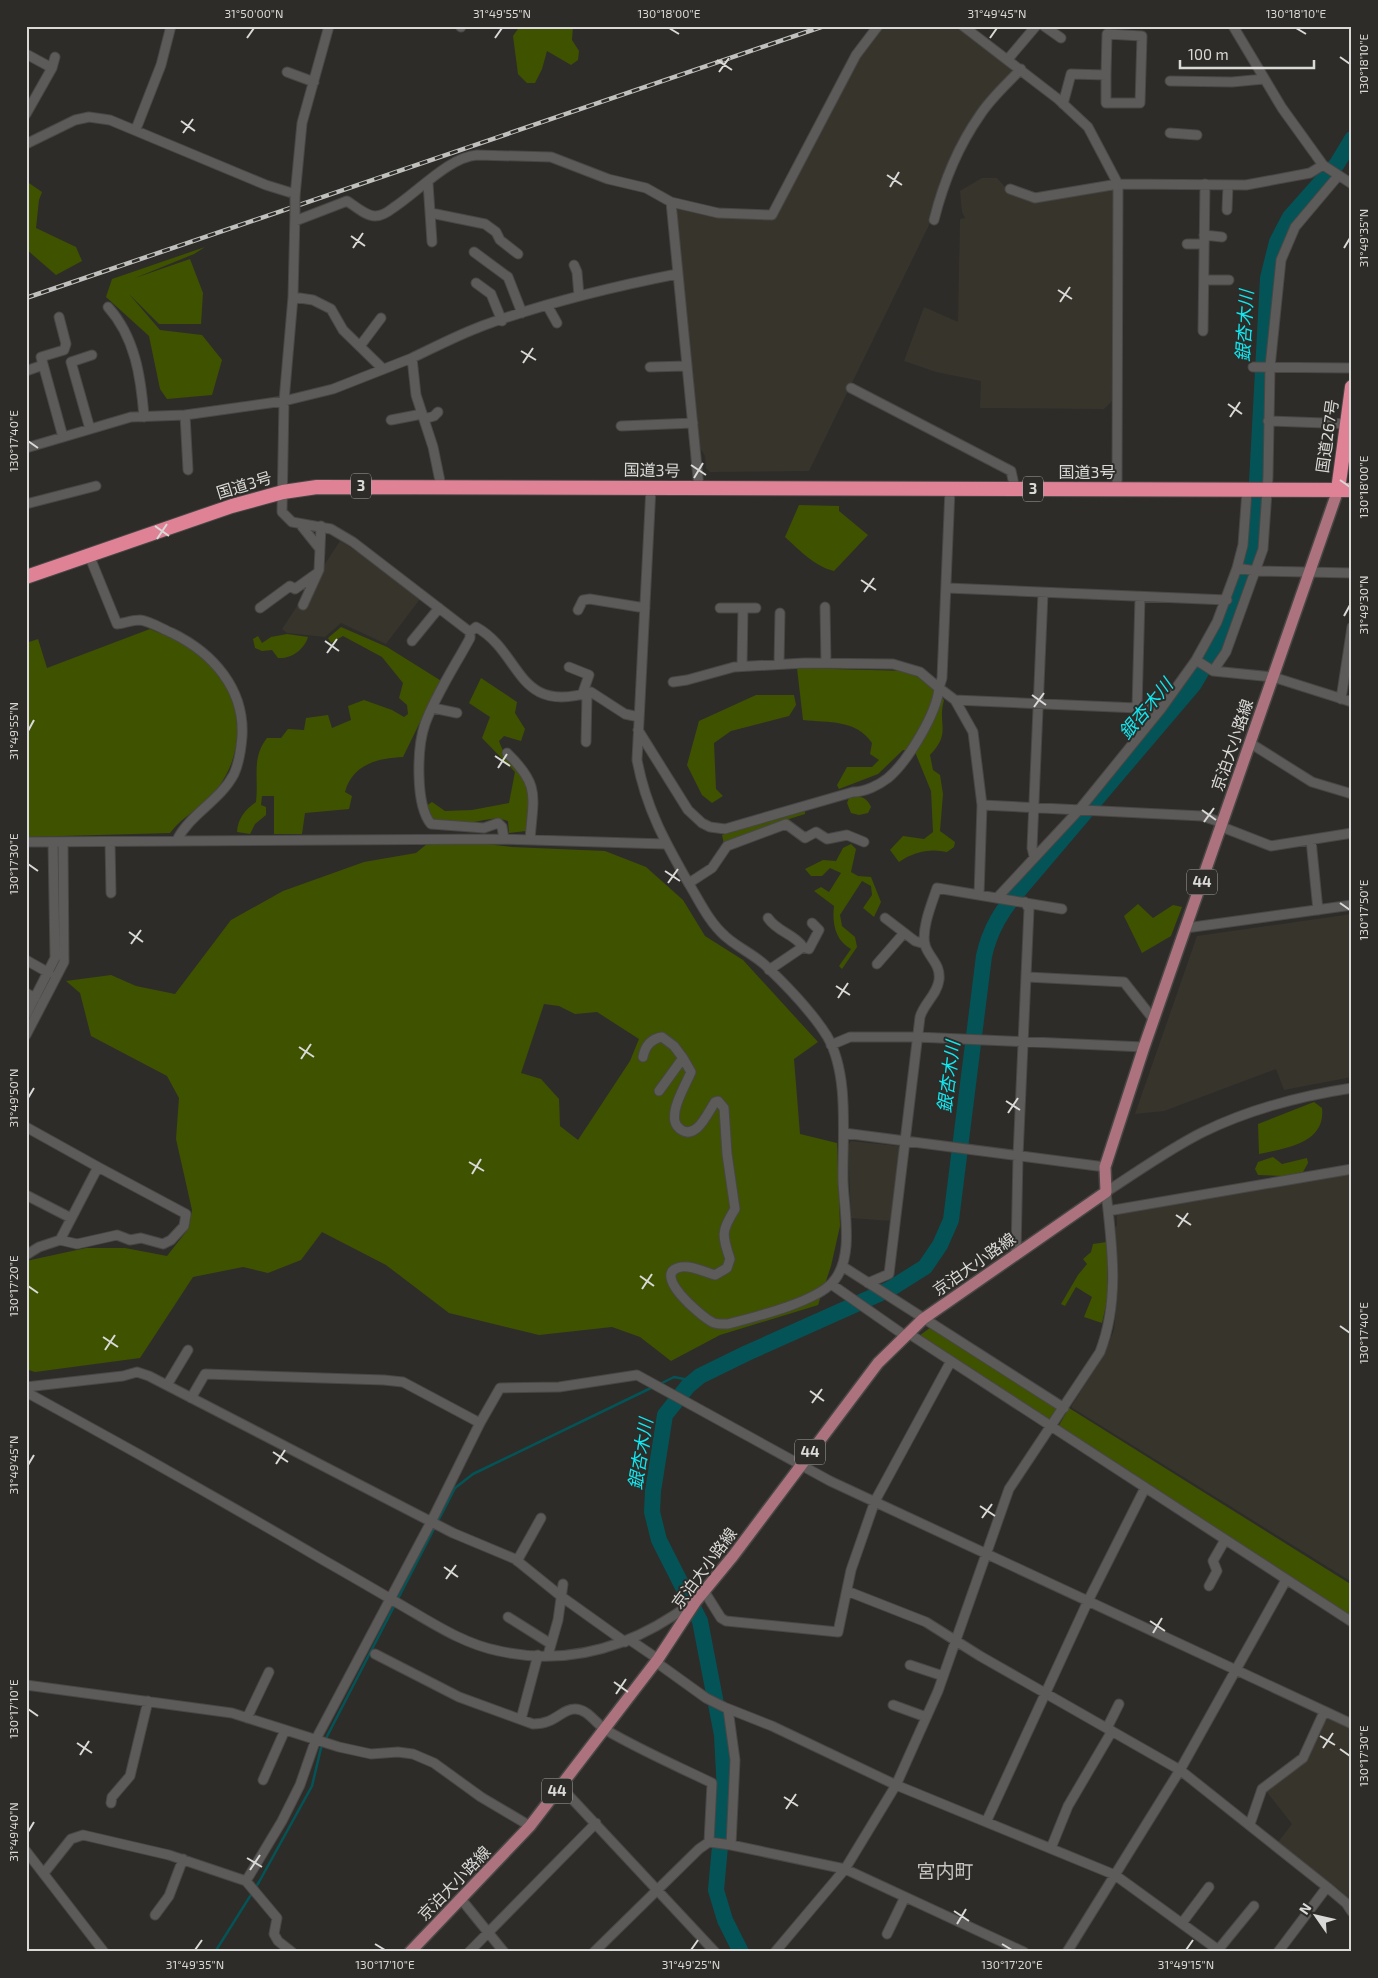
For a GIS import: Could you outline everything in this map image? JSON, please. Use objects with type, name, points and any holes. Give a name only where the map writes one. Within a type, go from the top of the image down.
[{"type":"highway","name":"国道267号","points":[[1345,490],[1352,387]]},
{"type":"highway","name":"国道3号","points":[[26,577],[282,492],[316,487],[1345,490]]},
{"type":"main road","name":"京泊大小路線","points":[[410,1952],[530,1826],[657,1660],[686,1613],[878,1363],[923,1319],[1106,1192],[1104,1167],[1144,1046],[1310,572],[1345,490]]},
{"type":"street","points":[[136,129],[161,64],[171,26]]},
{"type":"street","points":[[329,26],[302,123],[295,195],[293,297],[284,401],[283,515],[300,524],[331,529],[352,542],[470,632]]},
{"type":"street","points":[[295,218],[347,201],[370,215],[380,215],[404,201],[448,165],[466,156],[540,155],[551,157],[608,179],[646,188],[671,202],[718,213],[772,215],[856,55],[878,26]]},
{"type":"street","points":[[963,26],[1021,69],[1088,127],[1118,184],[1117,489]]},
{"type":"street","points":[[1008,59],[1036,26]]},
{"type":"street","points":[[1044,26],[1061,38]]},
{"type":"street","points":[[1232,26],[1282,108],[1324,166],[1352,184]]},
{"type":"street","points":[[1107,34],[1142,36],[1140,103],[1106,103],[1106,75],[1107,34]]},
{"type":"street","points":[[28,55],[52,68]]},
{"type":"street","points":[[26,114],[52,68],[56,57]]},
{"type":"street","points":[[934,220],[940,198],[964,142],[980,114],[1021,69]]},
{"type":"street","points":[[287,72],[314,82]]},
{"type":"street","points":[[1063,104],[1072,74],[1106,75]]},
{"type":"street","points":[[1170,81],[1232,82],[1264,78]]},
{"type":"street","points":[[26,144],[75,120],[89,117],[110,120],[295,195]]},
{"type":"street","points":[[1170,133],[1197,135]]},
{"type":"street","points":[[1010,188],[1034,198],[1118,184],[1246,185],[1310,173],[1324,166]]},
{"type":"street","points":[[999,898],[1034,856],[1081,810],[1198,661],[1227,600],[1238,569],[1257,491],[1268,421],[1269,367],[1278,274],[1285,247],[1301,218],[1337,175]]},
{"type":"street","points":[[428,183],[432,242]]},
{"type":"street","points":[[1203,331],[1205,184]]},
{"type":"street","points":[[1227,210],[1228,185]]},
{"type":"street","points":[[671,202],[698,488]]},
{"type":"street","points":[[431,213],[485,224],[496,232],[500,240],[518,254]]},
{"type":"street","points":[[1186,244],[1222,237]]},
{"type":"street","points":[[474,252],[508,277],[522,313]]},
{"type":"street","points":[[574,265],[577,272],[579,296]]},
{"type":"street","points":[[26,448],[132,417],[185,415],[284,401],[333,389],[412,358],[482,326],[610,287],[677,274]]},
{"type":"street","points":[[1204,280],[1228,280]]},
{"type":"street","points":[[476,283],[491,294],[502,321]]},
{"type":"street","points":[[293,297],[313,300],[331,310],[343,330],[383,369]]},
{"type":"street","points":[[547,305],[557,323]]},
{"type":"street","points":[[108,307],[120,320],[133,348],[144,416]]},
{"type":"street","points":[[59,317],[66,344],[64,350],[41,357],[63,437]]},
{"type":"street","points":[[360,346],[381,318]]},
{"type":"street","points":[[90,429],[71,362],[92,355]]},
{"type":"street","points":[[412,358],[416,395],[432,447],[441,486]]},
{"type":"street","points":[[26,371],[43,365]]},
{"type":"street","points":[[650,367],[686,366]]},
{"type":"street","points":[[1255,367],[1352,368]]},
{"type":"street","points":[[852,388],[1011,471],[1015,489]]},
{"type":"street","points":[[391,420],[434,416],[438,412]]},
{"type":"street","points":[[185,415],[188,470]]},
{"type":"street","points":[[1268,421],[1349,424]]},
{"type":"street","points":[[621,426],[693,423]]},
{"type":"street","points":[[26,504],[96,486]]},
{"type":"street","points":[[643,1057],[648,1045],[655,1038],[662,1037],[674,1046],[691,1072],[675,1109],[674,1120],[677,1127],[690,1133],[697,1129],[714,1102],[718,1101],[724,1108],[727,1154],[735,1209],[725,1225],[722,1238],[730,1260],[727,1268],[715,1275],[682,1266],[672,1272],[672,1283],[705,1318],[714,1323],[728,1324],[810,1297],[831,1284],[842,1266],[847,1224],[843,1182],[844,1133],[840,1075],[831,1045],[815,1020],[769,970],[724,936],[706,914],[665,844],[642,787],[637,760],[651,487]]},
{"type":"street","points":[[638,730],[688,810],[702,823],[725,829],[853,792],[863,792],[886,779],[901,764],[931,717],[938,700],[942,678],[950,489]]},
{"type":"street","points":[[1212,671],[1226,652],[1263,550],[1257,491]]},
{"type":"street","points":[[300,524],[320,549]]},
{"type":"street","points":[[303,605],[318,572],[321,526]]},
{"type":"street","points":[[89,555],[118,624],[141,620],[187,641],[211,659],[222,672],[232,686],[240,708],[241,752],[234,774],[203,811],[185,824],[177,840]]},
{"type":"street","points":[[1238,569],[1352,573]]},
{"type":"street","points":[[260,608],[290,586],[295,589],[318,572]]},
{"type":"street","points":[[947,588],[1227,600]]},
{"type":"street","points":[[1034,856],[1032,848],[1043,593]]},
{"type":"street","points":[[1137,708],[1140,597]]},
{"type":"street","points":[[578,610],[583,600],[590,599],[646,608]]},
{"type":"street","points":[[825,607],[826,663]]},
{"type":"street","points":[[412,641],[439,608]]},
{"type":"street","points":[[720,608],[756,608]]},
{"type":"street","points":[[742,666],[743,608]]},
{"type":"street","points":[[780,613],[780,664]]},
{"type":"street","points":[[470,632],[476,627],[488,634],[526,684],[537,692],[554,696],[591,692],[625,714],[639,717]]},
{"type":"street","points":[[1341,699],[1352,627]]},
{"type":"street","points":[[470,632],[470,638],[425,725],[418,778],[426,818],[431,824],[484,828],[498,823],[502,827],[504,839]]},
{"type":"street","points":[[1198,661],[1212,671],[1273,677],[1352,702]]},
{"type":"street","points":[[673,682],[742,666],[780,664],[894,664],[920,672],[954,700],[973,732],[982,805],[979,895]]},
{"type":"street","points":[[569,667],[589,674],[584,694],[586,742]]},
{"type":"street","points":[[954,700],[1160,709]]},
{"type":"street","points":[[433,708],[457,712]]},
{"type":"street","points":[[1250,743],[1312,782],[1352,794]]},
{"type":"street","points":[[507,753],[524,770],[533,789],[530,840]]},
{"type":"street","points":[[982,805],[1202,816],[1271,846],[1352,833]]},
{"type":"street","points":[[689,883],[712,868],[727,846],[786,824],[805,838],[816,832],[827,839],[847,836],[864,842]]},
{"type":"street","points":[[26,842],[504,839],[665,844]]},
{"type":"street","points":[[1311,840],[1318,910]]},
{"type":"street","points":[[26,1015],[55,958],[53,842]]},
{"type":"street","points":[[110,842],[111,893]]},
{"type":"street","points":[[26,1035],[64,962],[63,843]]},
{"type":"street","points":[[869,1284],[889,1274],[917,1037],[922,1008],[936,992],[939,980],[939,968],[925,944],[928,914],[937,888],[1062,909]]},
{"type":"street","points":[[1016,1254],[1018,1156],[1029,908],[1022,901]]},
{"type":"street","points":[[1186,928],[1352,905]]},
{"type":"street","points":[[768,918],[776,928],[799,941],[804,948]]},
{"type":"street","points":[[885,918],[915,941],[925,944]]},
{"type":"street","points":[[769,970],[804,948],[809,949],[819,930],[812,923]]},
{"type":"street","points":[[877,964],[904,932]]},
{"type":"street","points":[[26,960],[49,973]]},
{"type":"street","points":[[1027,977],[1124,982],[1154,1020]]},
{"type":"street","points":[[26,993],[35,998]]},
{"type":"street","points":[[831,1045],[850,1037],[917,1037],[1024,1043],[1144,1046]]},
{"type":"street","points":[[659,1091],[683,1058]]},
{"type":"street","points":[[775,1952],[845,1869],[896,1785],[943,1676],[1010,1489],[1100,1352],[1107,1332],[1113,1282],[1106,1192],[1175,1148],[1224,1122],[1286,1101],[1352,1088]]},
{"type":"street","points":[[26,1127],[186,1214],[184,1226],[171,1240],[163,1244],[141,1238],[130,1240],[117,1235],[77,1244],[60,1240],[38,1247],[26,1255]]},
{"type":"street","points":[[844,1133],[954,1149],[1104,1167]]},
{"type":"street","points":[[60,1240],[98,1167]]},
{"type":"street","points":[[1108,1211],[1352,1169]]},
{"type":"street","points":[[26,1195],[71,1218]]},
{"type":"street","points":[[842,1266],[1064,1408]]},
{"type":"street","points":[[831,1284],[865,1308],[1052,1426],[1352,1622]]},
{"type":"street","points":[[167,1385],[188,1350]]},
{"type":"street","points":[[700,1596],[726,1621],[838,1632],[851,1570],[875,1501],[951,1361]]},
{"type":"street","points":[[26,1388],[123,1376],[137,1372],[167,1385],[441,1527],[518,1561],[562,1597],[657,1660],[706,1698],[772,1726],[896,1785],[987,1820],[1115,1875],[1220,1951],[1254,1906]]},
{"type":"street","points":[[191,1398],[205,1374],[384,1380],[403,1382],[480,1424]]},
{"type":"street","points":[[246,1881],[300,1785],[316,1740],[500,1388],[558,1387],[637,1375],[800,1465],[1352,1724]]},
{"type":"street","points":[[26,1392],[189,1482],[400,1605],[471,1642],[498,1651],[543,1655],[590,1652],[628,1641],[686,1613]]},
{"type":"street","points":[[987,1820],[1088,1601],[1145,1488]]},
{"type":"street","points":[[518,1561],[541,1518]]},
{"type":"street","points":[[1209,1586],[1217,1570],[1213,1561],[1225,1540]]},
{"type":"street","points":[[1067,1952],[1180,1770],[1286,1580]]},
{"type":"street","points":[[521,1719],[543,1655],[551,1644],[562,1597],[563,1584]]},
{"type":"street","points":[[847,1591],[926,1622],[1180,1770],[1327,1886],[1346,1903],[1352,1912]]},
{"type":"street","points":[[508,1617],[551,1644]]},
{"type":"street","points":[[375,1654],[459,1697],[533,1724],[545,1724],[567,1710],[576,1708],[586,1712],[604,1729],[712,1783],[709,1842]]},
{"type":"street","points":[[910,1665],[943,1676]]},
{"type":"street","points":[[246,1718],[269,1672]]},
{"type":"street","points":[[26,1685],[232,1713],[329,1744],[371,1754],[398,1752],[434,1763],[482,1797],[530,1826]]},
{"type":"street","points":[[111,1803],[112,1797],[130,1776],[148,1701]]},
{"type":"street","points":[[1052,1848],[1068,1806],[1110,1729],[1119,1704]]},
{"type":"street","points":[[893,1705],[926,1717]]},
{"type":"street","points":[[726,1708],[735,1760],[732,1845]]},
{"type":"street","points":[[1250,1824],[1262,1789],[1303,1758],[1324,1712]]},
{"type":"street","points":[[263,1780],[284,1730]]},
{"type":"street","points":[[560,1786],[715,1952]]},
{"type":"street","points":[[470,1952],[596,1823]]},
{"type":"street","points":[[44,1873],[71,1839],[78,1836],[89,1836],[183,1859],[246,1881],[277,1918],[274,1934],[292,1952]]},
{"type":"street","points":[[594,1952],[699,1848],[709,1842],[732,1845],[845,1869],[1024,1952]]},
{"type":"street","points":[[26,1851],[104,1952]]},
{"type":"street","points":[[154,1914],[169,1896],[183,1859]]},
{"type":"street","points":[[1278,1952],[1327,1886]]},
{"type":"street","points":[[1182,1923],[1209,1887]]},
{"type":"street","points":[[887,1934],[905,1897]]},
{"type":"street","points":[[461,1899],[504,1952]]},
{"type":"shaded area","points":[[881,26],[956,26],[1016,70],[980,111],[932,219],[809,471],[710,472],[706,468],[705,456],[698,445],[675,211],[682,207],[772,219],[854,62]]},
{"type":"shaded area","points":[[982,178],[997,178],[1008,190],[1022,197],[1111,187],[1115,190],[1114,399],[1104,409],[980,408],[981,381],[936,372],[904,361],[924,307],[958,322],[960,219],[965,218],[962,212],[960,191]]},
{"type":"shaded area","points":[[340,541],[361,554],[420,599],[386,644],[341,623],[325,637],[287,633],[282,629]]},
{"type":"shaded area","points":[[1352,914],[1352,1077],[1284,1090],[1276,1069],[1164,1111],[1135,1114],[1197,936]]},
{"type":"shaded area","points":[[851,1141],[898,1146],[900,1149],[892,1221],[851,1218],[848,1145]]},
{"type":"shaded area","points":[[1352,1173],[1352,1582],[1071,1407],[1105,1353],[1114,1330],[1118,1288],[1115,1227],[1117,1226],[1117,1214]]},
{"type":"shaded area","points":[[1328,1718],[1352,1728],[1352,1907],[1342,1892],[1278,1842],[1292,1824],[1266,1791],[1306,1761],[1324,1720]]},
{"type":"green space","points":[[520,26],[573,26],[572,40],[579,51],[578,60],[571,65],[547,51],[542,69],[535,83],[527,83],[518,74],[513,36]]},
{"type":"green space","points":[[26,181],[42,192],[39,200],[36,228],[76,247],[82,261],[56,275],[26,249]]},
{"type":"green space","points":[[205,247],[194,254],[135,278],[190,259],[203,293],[201,324],[159,324],[129,294],[160,330],[202,335],[222,360],[212,395],[167,399],[160,389],[149,336],[106,297],[112,279]]},
{"type":"green space","points":[[799,505],[839,506],[839,511],[868,535],[834,571],[827,569],[808,557],[785,537]]},
{"type":"green space","points":[[341,627],[387,647],[443,682],[423,716],[403,757],[375,761],[353,775],[345,792],[352,796],[349,809],[305,813],[302,834],[274,834],[274,796],[262,796],[261,805],[266,807],[266,815],[255,824],[250,834],[237,832],[243,815],[256,802],[257,761],[267,738],[281,738],[288,729],[304,730],[306,718],[328,715],[332,728],[351,720],[348,706],[364,700],[392,710],[404,717],[408,714],[407,705],[399,698],[403,683],[382,657],[343,636],[331,643],[328,638]]},
{"type":"green space","points":[[150,629],[181,643],[203,657],[220,677],[229,692],[237,724],[237,741],[227,774],[212,795],[181,821],[170,833],[26,837],[26,643],[38,639],[47,668]]},
{"type":"green space","points":[[287,634],[308,637],[300,650],[288,657],[278,658],[272,650],[262,651],[255,648],[253,639],[258,636],[262,643],[271,637]]},
{"type":"green space","points":[[797,668],[906,671],[931,684],[944,700],[942,734],[937,747],[930,755],[933,770],[940,775],[943,794],[940,831],[955,842],[954,847],[947,852],[934,850],[916,853],[899,862],[890,850],[903,836],[924,839],[933,832],[931,791],[915,752],[903,750],[878,774],[839,789],[837,785],[847,767],[872,767],[879,760],[870,754],[872,743],[866,735],[858,730],[832,722],[803,720]]},
{"type":"green space","points":[[481,678],[517,702],[515,713],[525,729],[521,741],[504,736],[499,741],[505,753],[519,770],[526,784],[528,807],[526,831],[509,833],[508,821],[498,819],[465,823],[437,822],[430,816],[426,806],[432,802],[445,811],[472,810],[509,803],[515,772],[482,738],[490,717],[469,703]]},
{"type":"green space","points":[[756,695],[794,695],[796,705],[789,716],[731,731],[714,743],[716,789],[723,796],[712,803],[702,795],[687,765],[699,721]]},
{"type":"green space","points":[[856,796],[869,802],[871,807],[868,813],[859,815],[851,813],[847,803],[849,798]]},
{"type":"green space","points":[[805,811],[805,814],[773,824],[724,844],[722,835]]},
{"type":"green space","points":[[434,838],[512,847],[605,851],[646,867],[683,900],[705,936],[743,960],[818,1042],[794,1059],[800,1134],[837,1143],[840,1226],[831,1266],[818,1305],[720,1335],[671,1361],[640,1337],[612,1327],[539,1335],[449,1313],[386,1265],[322,1232],[301,1260],[268,1273],[243,1267],[193,1277],[140,1358],[35,1372],[26,1369],[26,1261],[86,1248],[125,1248],[167,1256],[189,1228],[192,1210],[176,1139],[179,1098],[167,1076],[91,1036],[80,993],[66,981],[111,975],[136,986],[175,994],[231,920],[283,891],[364,862],[416,853]],"holes":[[[544,1004],[559,1006],[575,1014],[597,1012],[639,1039],[630,1061],[578,1140],[560,1126],[559,1099],[541,1079],[521,1073]]]},
{"type":"green space","points":[[851,844],[856,849],[851,872],[858,876],[871,877],[881,902],[874,917],[863,908],[872,895],[871,886],[862,881],[840,915],[842,926],[855,937],[857,947],[842,969],[839,966],[851,949],[838,936],[834,925],[834,906],[814,891],[821,887],[829,892],[841,873],[830,868],[822,876],[811,876],[805,869],[823,860],[836,861],[843,848]]},
{"type":"green space","points":[[1138,904],[1153,918],[1173,905],[1182,907],[1171,936],[1142,953],[1124,916]]},
{"type":"green space","points":[[1314,1102],[1322,1108],[1322,1120],[1311,1137],[1291,1146],[1259,1154],[1258,1124]]},
{"type":"green space","points":[[1273,1157],[1282,1164],[1307,1158],[1308,1163],[1303,1172],[1284,1176],[1258,1175],[1255,1169],[1258,1162]]},
{"type":"green space","points":[[1107,1242],[1107,1301],[1102,1323],[1084,1317],[1092,1297],[1076,1287],[1065,1306],[1061,1304],[1078,1275],[1087,1264],[1083,1259],[1091,1252],[1093,1244]]},
{"type":"green space","points":[[931,1327],[1058,1409],[1051,1419],[1048,1420],[919,1336]]},
{"type":"green space","points":[[1069,1408],[1352,1585],[1352,1619],[1058,1427]]},
{"type":"waterway","name":"銀杏木川","points":[[741,1952],[725,1920],[716,1890],[725,1792],[722,1735],[700,1621],[659,1540],[652,1512],[653,1491],[665,1415],[688,1386],[700,1376],[890,1289],[925,1267],[940,1245],[951,1220],[984,956],[990,937],[1002,912],[1014,897],[1194,684],[1224,633],[1233,612],[1251,556],[1256,501],[1268,278],[1277,242],[1290,217],[1337,164],[1352,139]]},
{"type":"waterway","points":[[660,1384],[674,1377],[694,1381],[700,1376]]},
{"type":"waterway","points":[[215,1952],[259,1882],[312,1786],[321,1748],[455,1488],[473,1474],[653,1387]]},
{"type":"railway","points":[[26,298],[824,26]]},
{"type":"district","name":"宮内町","points":[[945,1871]]}]
